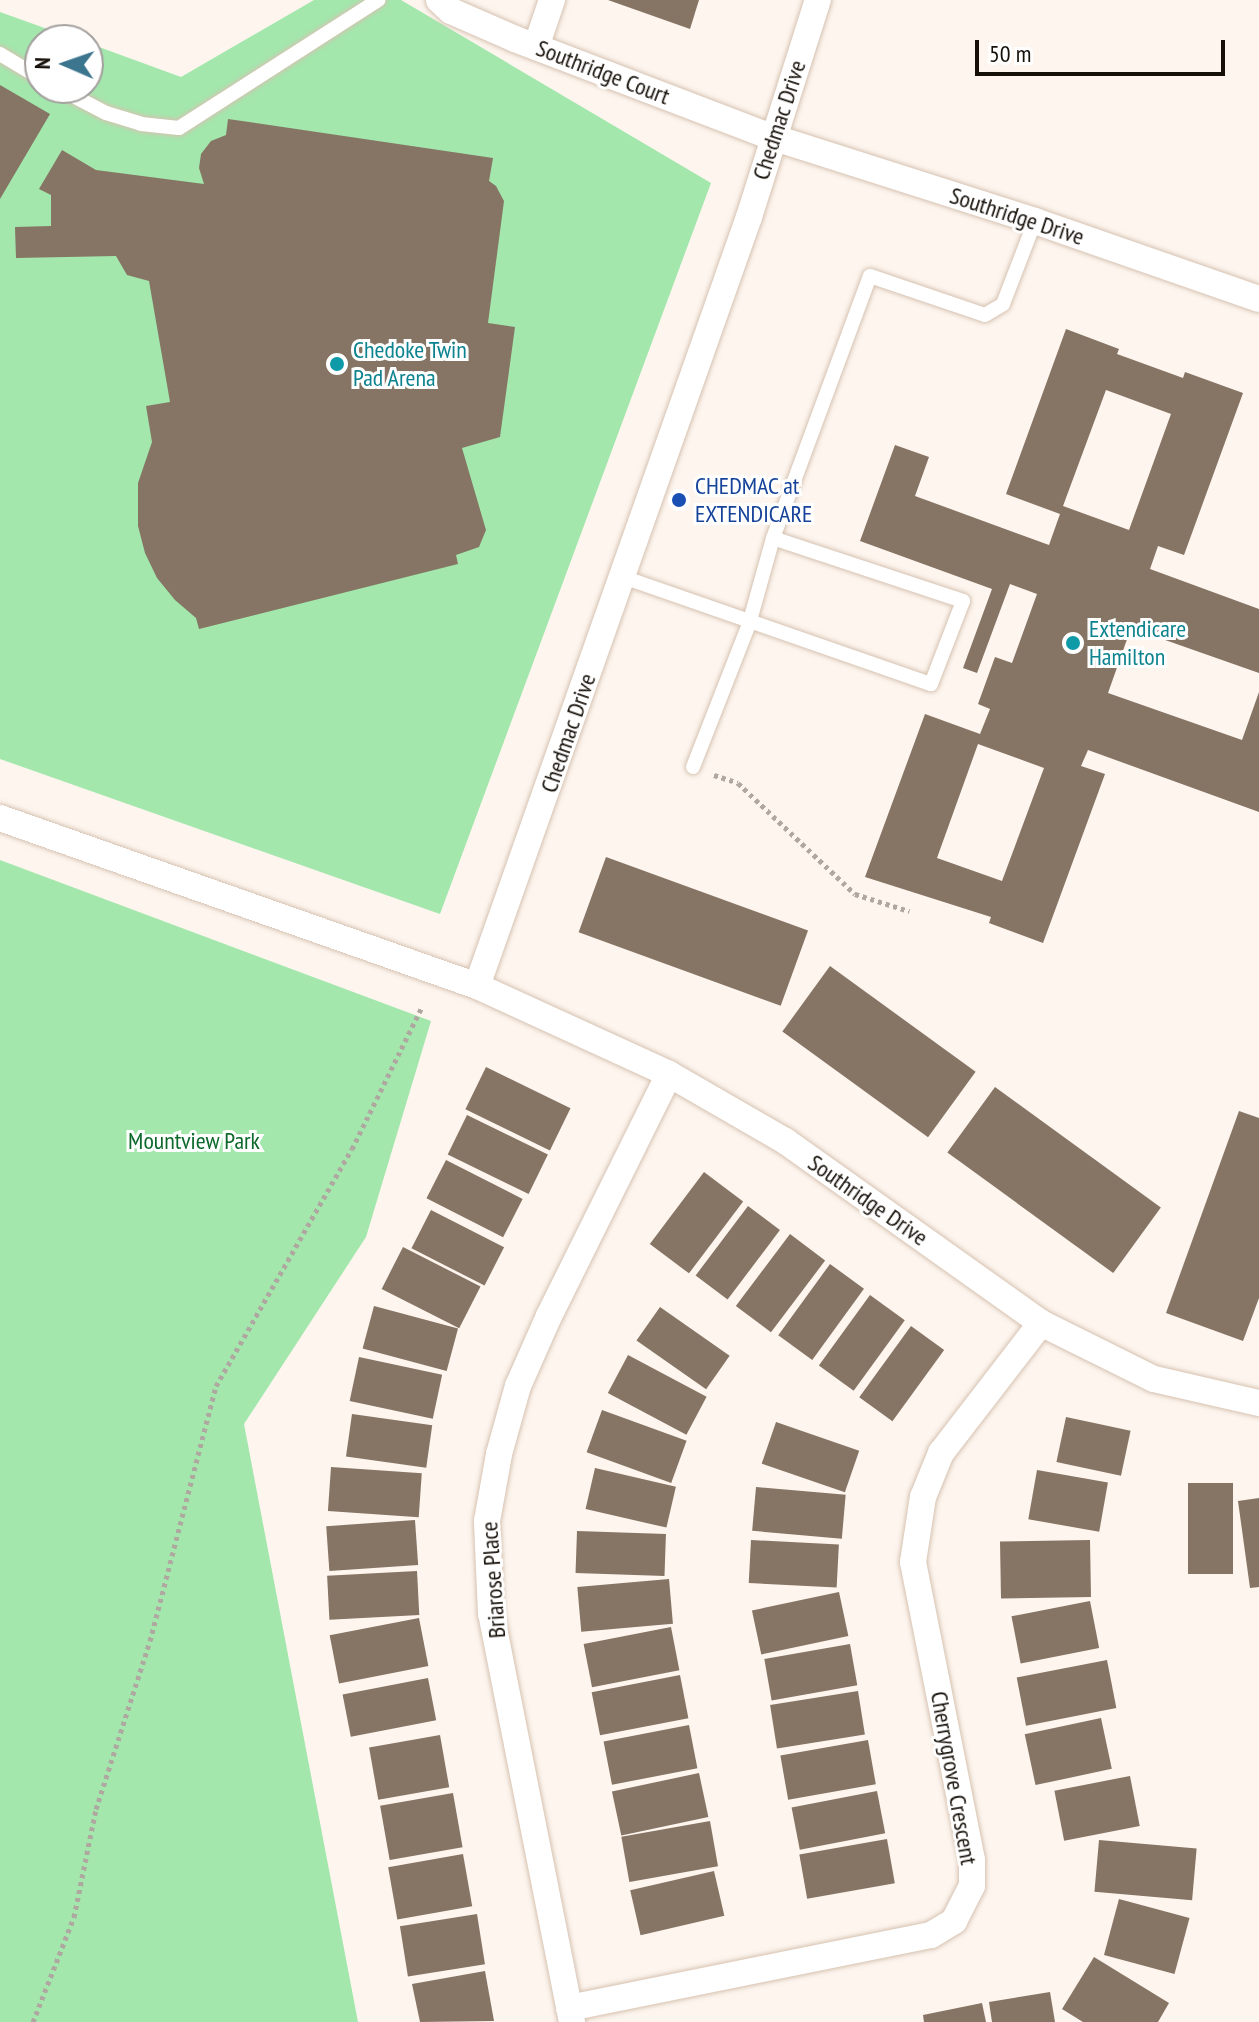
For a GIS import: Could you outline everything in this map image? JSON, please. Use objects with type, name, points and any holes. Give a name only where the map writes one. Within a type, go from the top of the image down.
[{"type":"street","name":"Southridge Court","points":[[439,0],[451,11],[536,47],[772,137]]},
{"type":"street","points":[[536,47],[552,0]]},
{"type":"street","name":"Chedmac Drive","points":[[477,986],[749,217],[818,0]]},
{"type":"street","name":"Southridge Drive","points":[[772,137],[1035,221],[1259,299]]},
{"type":"street","points":[[0,818],[477,986]]},
{"type":"street","name":"Southridge Drive","points":[[477,986],[669,1074],[785,1141],[1041,1323],[1154,1379],[1259,1403]]},
{"type":"street","name":"Briarose Place","points":[[571,2015],[491,1614],[487,1521],[499,1454],[518,1386],[549,1316],[669,1074]]},
{"type":"street","name":"Cherrygrove Crescent","points":[[571,2015],[931,1935],[954,1921],[972,1886],[972,1860],[913,1562],[923,1497],[941,1453],[1041,1323]]},
{"type":"lane","points":[[89,104],[141,124],[179,128],[214,108],[252,77],[378,0]]},
{"type":"lane","points":[[0,54],[24,68]]},
{"type":"lane","points":[[693,767],[749,624],[773,538],[870,276],[985,315],[1003,304],[1035,221]]},
{"type":"lane","points":[[623,577],[749,624],[931,684],[963,601],[773,538]]},
{"type":"path","points":[[693,767],[738,783],[855,894],[909,911]]},
{"type":"path","points":[[33,2022],[74,1917],[96,1809],[150,1641],[216,1386],[352,1149],[422,1007]]},
{"type":"green space","points":[[314,0],[401,0],[711,183],[440,914],[0,759],[0,12],[33,24],[24,24],[24,104],[104,104],[104,49],[181,77]]},
{"type":"green space","name":"Mountview Park","points":[[0,860],[431,1021],[366,1237],[244,1424],[358,2022],[0,2022]]},
{"type":"building","points":[[608,0],[699,0],[690,29]]},
{"type":"building","points":[[0,85],[24,99],[24,104],[33,104],[50,114],[0,199]]},
{"type":"building","name":"Chedoke Twin Pad Arena","points":[[228,119],[493,158],[489,181],[496,186],[504,201],[488,323],[515,327],[500,437],[462,448],[486,530],[479,547],[456,555],[458,564],[199,629],[196,618],[175,600],[157,578],[145,553],[138,526],[138,483],[152,442],[146,406],[170,402],[149,281],[127,275],[116,256],[16,258],[15,227],[51,226],[51,195],[39,189],[62,150],[96,170],[204,184],[199,168],[201,154],[211,141],[226,135]]},
{"type":"building","name":"Extendicare Hamilton","points":[[1066,329],[1119,349],[1117,354],[1183,378],[1185,372],[1243,393],[1184,555],[1158,546],[1150,569],[1259,609],[1259,673],[1131,628],[1108,693],[1242,740],[1259,692],[1259,812],[1088,750],[1081,766],[1105,774],[1043,943],[989,923],[991,917],[865,877],[925,714],[980,734],[990,709],[978,704],[995,657],[1012,663],[1037,594],[1010,584],[977,673],[963,668],[992,589],[860,541],[895,445],[929,457],[915,496],[1049,545],[1060,514],[1006,494]],"holes":[[[1106,390],[1171,414],[1129,530],[1063,506]],[[978,744],[1044,768],[1002,881],[937,858]]]},
{"type":"building","points":[[606,857],[808,931],[781,1006],[579,932]]},
{"type":"building","points":[[830,966],[976,1072],[928,1137],[782,1032]]},
{"type":"building","points":[[486,1067],[570,1108],[550,1150],[465,1109]]},
{"type":"building","points":[[995,1087],[1161,1207],[1113,1273],[947,1153]]},
{"type":"building","points":[[1239,1111],[1259,1118],[1259,1298],[1243,1341],[1166,1313]]},
{"type":"building","points":[[467,1115],[548,1154],[529,1194],[448,1155]]},
{"type":"building","points":[[446,1160],[523,1199],[503,1237],[426,1198]]},
{"type":"building","points":[[704,1172],[743,1201],[689,1273],[650,1244]]},
{"type":"building","points":[[748,1206],[780,1230],[728,1300],[696,1275]]},
{"type":"building","points":[[431,1210],[504,1247],[485,1286],[411,1248]]},
{"type":"building","points":[[790,1234],[825,1260],[771,1332],[736,1306]]},
{"type":"building","points":[[403,1247],[481,1286],[459,1328],[382,1289]]},
{"type":"building","points":[[830,1264],[864,1289],[812,1360],[778,1335]]},
{"type":"building","points":[[870,1295],[905,1320],[854,1391],[819,1365]]},
{"type":"building","points":[[374,1306],[458,1329],[447,1371],[363,1349]]},
{"type":"building","points":[[660,1307],[730,1356],[706,1389],[636,1341]]},
{"type":"building","points":[[911,1326],[944,1350],[892,1421],[859,1397]]},
{"type":"building","points":[[628,1355],[707,1397],[686,1435],[608,1393]]},
{"type":"building","points":[[359,1357],[442,1375],[433,1419],[350,1401]]},
{"type":"building","points":[[602,1410],[687,1441],[671,1483],[587,1452]]},
{"type":"building","points":[[352,1414],[432,1425],[426,1468],[346,1457]]},
{"type":"building","points":[[1066,1417],[1131,1431],[1121,1476],[1056,1462]]},
{"type":"building","points":[[776,1422],[859,1451],[845,1492],[762,1464]]},
{"type":"building","points":[[331,1467],[422,1473],[419,1517],[328,1511]]},
{"type":"building","points":[[595,1468],[676,1487],[666,1528],[586,1509]]},
{"type":"building","points":[[1037,1470],[1108,1483],[1099,1532],[1028,1519]]},
{"type":"building","points":[[1188,1483],[1233,1483],[1233,1574],[1188,1574]]},
{"type":"building","points":[[756,1487],[846,1495],[842,1539],[752,1531]]},
{"type":"building","points":[[1259,1498],[1259,1587],[1250,1588],[1238,1501]]},
{"type":"building","points":[[415,1520],[418,1565],[329,1571],[326,1526]]},
{"type":"building","points":[[577,1531],[666,1534],[664,1576],[576,1573]]},
{"type":"building","points":[[751,1540],[839,1545],[837,1588],[749,1583]]},
{"type":"building","points":[[1090,1540],[1091,1597],[1001,1599],[1000,1542]]},
{"type":"building","points":[[417,1571],[419,1615],[329,1620],[327,1576]]},
{"type":"building","points":[[669,1579],[673,1624],[581,1632],[577,1587]]},
{"type":"building","points":[[839,1592],[848,1636],[761,1655],[752,1611]]},
{"type":"building","points":[[1090,1601],[1099,1648],[1021,1663],[1011,1616]]},
{"type":"building","points":[[419,1618],[428,1666],[339,1683],[330,1635]]},
{"type":"building","points":[[671,1627],[679,1670],[592,1687],[584,1644]]},
{"type":"building","points":[[850,1644],[857,1685],[772,1700],[764,1659]]},
{"type":"building","points":[[1107,1660],[1116,1708],[1026,1726],[1017,1678]]},
{"type":"building","points":[[680,1675],[688,1718],[600,1735],[592,1692]]},
{"type":"building","points":[[428,1678],[436,1720],[351,1737],[343,1695]]},
{"type":"building","points":[[858,1691],[865,1734],[777,1748],[770,1705]]},
{"type":"building","points":[[1101,1718],[1112,1769],[1036,1785],[1025,1734]]},
{"type":"building","points":[[689,1725],[697,1768],[612,1785],[604,1742]]},
{"type":"building","points":[[440,1735],[449,1787],[378,1800],[369,1748]]},
{"type":"building","points":[[868,1740],[876,1784],[788,1800],[780,1755]]},
{"type":"building","points":[[699,1773],[708,1817],[621,1836],[612,1792]]},
{"type":"building","points":[[1130,1776],[1140,1826],[1064,1841],[1054,1791]]},
{"type":"building","points":[[877,1791],[885,1833],[800,1850],[792,1808]]},
{"type":"building","points":[[453,1793],[463,1847],[390,1860],[380,1806]]},
{"type":"building","points":[[710,1821],[718,1866],[629,1882],[621,1837]]},
{"type":"building","points":[[887,1839],[895,1883],[807,1899],[799,1854]]},
{"type":"building","points":[[1099,1840],[1197,1849],[1192,1900],[1094,1892]]},
{"type":"building","points":[[463,1854],[472,1906],[397,1919],[388,1867]]},
{"type":"building","points":[[714,1871],[724,1916],[641,1935],[630,1890]]},
{"type":"building","points":[[1119,1899],[1190,1918],[1175,1974],[1104,1955]]},
{"type":"building","points":[[477,1914],[485,1964],[408,1977],[400,1926]]},
{"type":"building","points":[[1094,1957],[1169,2003],[1158,2022],[1083,2022],[1062,2009]]},
{"type":"building","points":[[485,1971],[494,2021],[420,2022],[412,1984]]},
{"type":"building","points":[[1050,1992],[1055,2022],[992,2022],[989,2002]]},
{"type":"building","points":[[982,2003],[986,2022],[924,2022],[923,2015]]},
{"type":"place","name":"Chedoke Twin Pad Arena","points":[[337,364]]},
{"type":"place","name":"CHEDMAC at EXTENDICARE","points":[[679,500]]},
{"type":"place","name":"Extendicare Hamilton","points":[[1073,643]]}]
